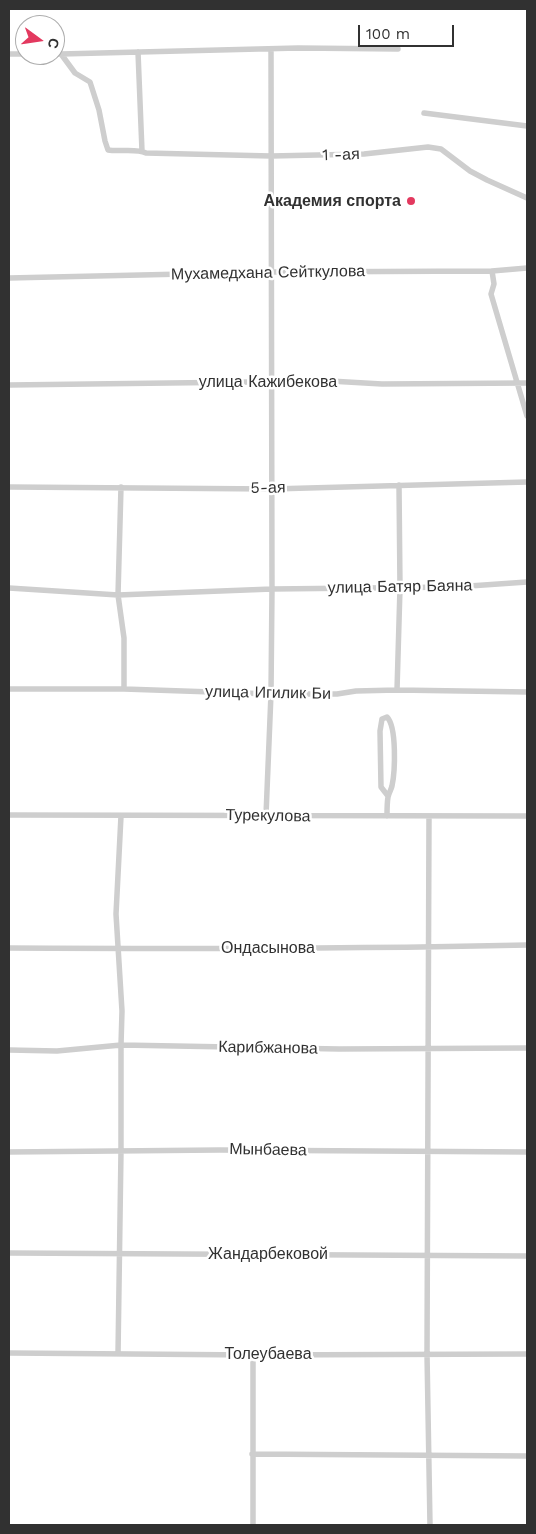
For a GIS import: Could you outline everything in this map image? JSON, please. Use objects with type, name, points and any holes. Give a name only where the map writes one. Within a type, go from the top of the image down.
[{"type":"street","points":[[65,54],[298,48],[398,49]]},
{"type":"street","points":[[266,816],[271,694],[272,590],[271,50]]},
{"type":"street","points":[[138,52],[140,146],[142,151]]},
{"type":"street","name":"1 -ая","points":[[65,62],[75,73],[90,82],[99,110],[108,150],[118,152],[142,151],[146,153],[271,156],[364,154],[428,147],[441,149],[470,171],[527,198]]},
{"type":"street","points":[[424,114],[527,126]]},
{"type":"street","name":"Мухамедхана Сейткулова","points":[[9,278],[272,272],[492,271],[527,268]]},
{"type":"street","points":[[492,271],[494,284],[491,294],[527,416]]},
{"type":"street","name":"улица Кажибекова","points":[[9,385],[330,381],[382,384],[527,383]]},
{"type":"street","name":"5-ая","points":[[9,487],[272,489],[527,482]]},
{"type":"street","points":[[397,690],[400,588],[399,485]]},
{"type":"street","points":[[121,488],[118,595],[124,638],[124,689]]},
{"type":"street","name":"улица Батяр Баяна","points":[[9,588],[118,595],[455,587],[527,582]]},
{"type":"street","name":"улица Игилик Би","points":[[9,689],[124,689],[271,694],[337,694],[356,691],[397,690],[527,692]]},
{"type":"street","points":[[387,816],[388,796],[392,786],[394,747],[393,727],[387,717],[382,719],[380,731],[381,787],[388,796]]},
{"type":"street","name":"Турекулова","points":[[9,816],[527,816]]},
{"type":"street","points":[[118,1354],[122,1151],[122,1011],[116,914],[121,816]]},
{"type":"street","points":[[429,816],[427,1354],[430,1525]]},
{"type":"street","name":"Ондасынова","points":[[9,948],[119,949],[527,945]]},
{"type":"street","name":"Карибжанова","points":[[9,1050],[57,1050],[121,1045],[339,1049],[527,1048]]},
{"type":"street","name":"Мынбаева","points":[[9,1152],[219,1150],[527,1152]]},
{"type":"street","name":"Жандарбековой","points":[[9,1253],[527,1256]]},
{"type":"street","name":"Толеубаева","points":[[9,1353],[253,1355],[527,1354]]},
{"type":"street","points":[[253,1355],[253,1525]]},
{"type":"street","points":[[252,1454],[527,1456]]},
{"type":"place","name":"Академия спорта","points":[[411,201]]}]
